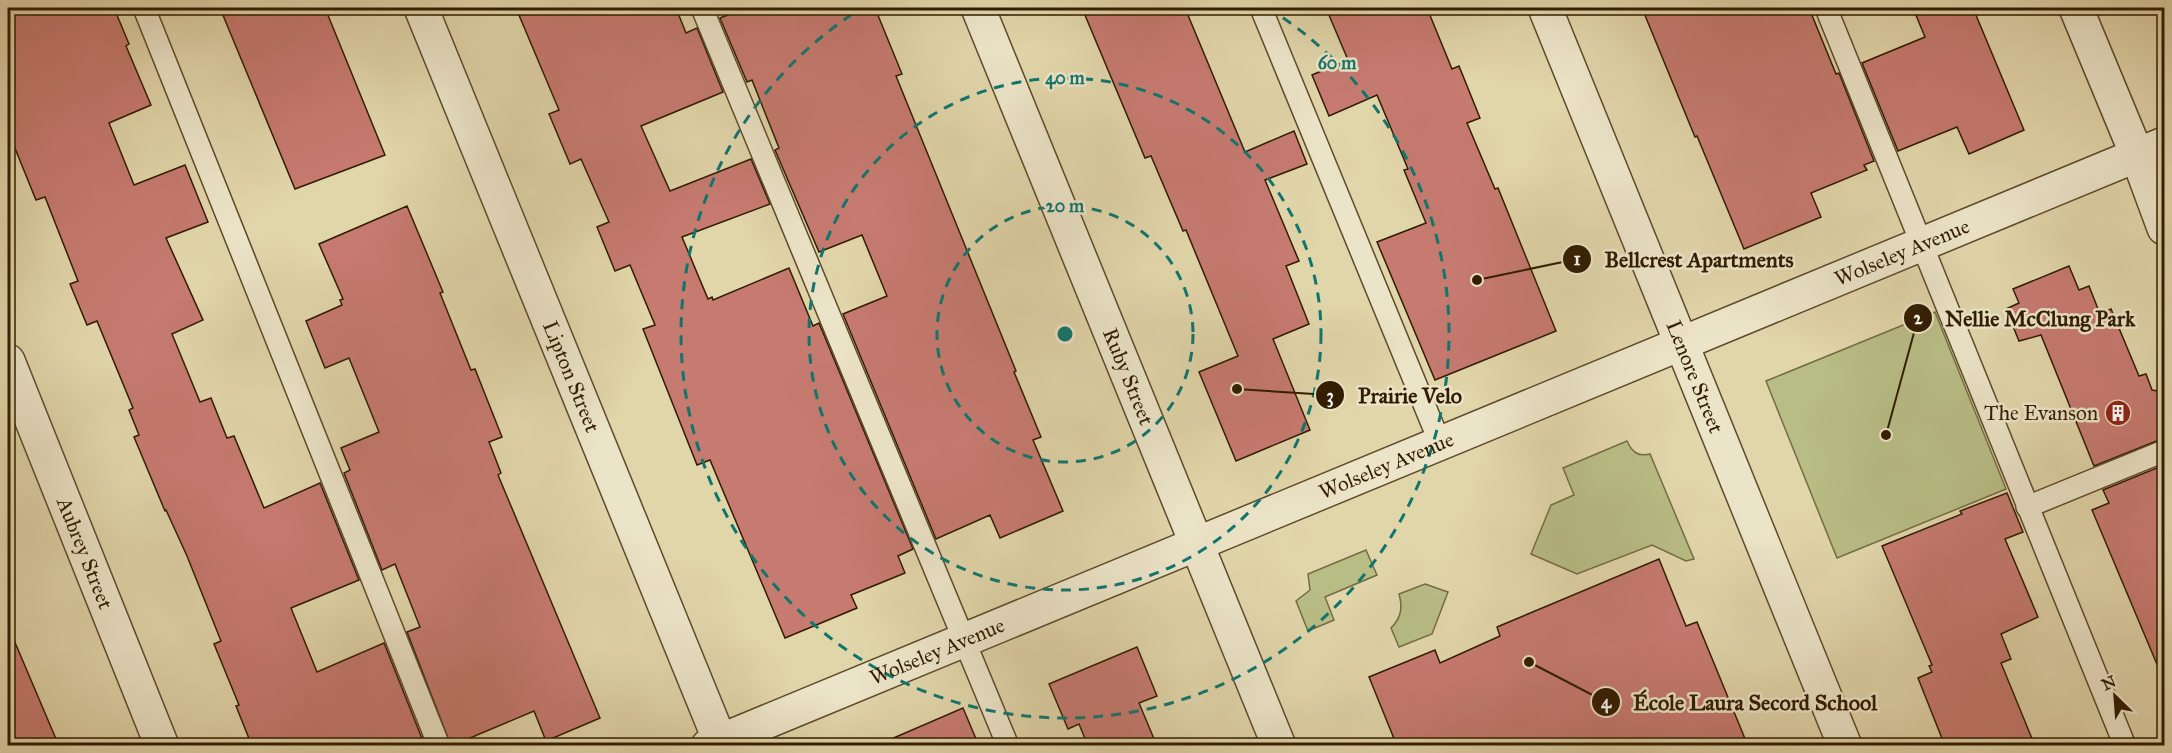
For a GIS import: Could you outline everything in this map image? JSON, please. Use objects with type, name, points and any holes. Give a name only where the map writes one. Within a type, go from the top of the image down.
[{"type":"street","name":"Lipton Street","points":[[421,8],[716,744]]},
{"type":"street","name":"Ruby Street","points":[[978,8],[1279,746]]},
{"type":"street","name":"Lenore Street","points":[[1545,8],[1845,746]]},
{"type":"street","points":[[2076,8],[2151,149],[2164,228]]},
{"type":"street","name":"Wolseley Avenue","points":[[716,744],[1196,543],[2151,149]]},
{"type":"street","name":"Aubrey Street","points":[[8,361],[162,746]]},
{"type":"lane","points":[[144,8],[439,746]]},
{"type":"lane","points":[[702,8],[1008,746]]},
{"type":"lane","points":[[1261,8],[1440,443]]},
{"type":"lane","points":[[1826,8],[2125,746]]},
{"type":"lane","points":[[2027,507],[2164,451]]},
{"type":"green space","points":[[1935,312],[2006,489],[1837,558],[1766,381]]},
{"type":"green space","points":[[1627,441],[1636,453],[1650,454],[1694,559],[1686,561],[1652,545],[1577,574],[1531,554],[1551,505],[1574,495],[1563,468]]},
{"type":"green space","points":[[1366,550],[1377,575],[1325,597],[1334,620],[1308,631],[1296,601],[1310,590],[1308,574]]},
{"type":"green space","points":[[1425,584],[1448,592],[1432,634],[1399,647],[1391,628],[1400,612],[1399,594]]},
{"type":"building","points":[[8,8],[114,8],[129,44],[126,46],[151,105],[109,123],[134,185],[185,165],[208,222],[166,238],[203,320],[172,334],[200,402],[211,398],[227,438],[234,436],[264,508],[320,483],[359,580],[291,608],[317,672],[384,643],[425,746],[252,746],[236,706],[239,705],[214,644],[221,641],[187,556],[134,437],[139,435],[129,410],[133,408],[97,321],[87,325],[70,284],[78,281],[45,197],[36,200],[8,131]]},
{"type":"building","points":[[220,8],[325,8],[385,155],[295,189]]},
{"type":"building","points":[[516,8],[676,8],[686,33],[697,28],[723,92],[641,126],[670,191],[751,159],[770,204],[682,237],[708,299],[712,297],[713,300],[789,268],[813,326],[819,323],[913,549],[898,556],[905,573],[851,595],[857,608],[785,638],[710,460],[697,465],[643,329],[655,325],[630,265],[615,271],[597,227],[609,222],[581,159],[570,164],[549,114],[559,110]]},
{"type":"building","points":[[746,8],[875,8],[902,74],[896,76],[1041,437],[1033,440],[1063,511],[1000,538],[990,515],[936,539],[843,314],[887,296],[862,235],[819,252],[775,150],[779,148],[752,80],[747,82],[720,18]]},
{"type":"building","points":[[1082,8],[1185,8],[1245,152],[1294,131],[1307,164],[1265,180],[1299,261],[1286,266],[1309,324],[1273,339],[1310,430],[1236,461],[1199,372],[1238,356],[1186,230],[1183,231],[1151,156],[1145,158]]},
{"type":"building","points":[[1326,8],[1427,8],[1452,69],[1459,66],[1480,118],[1467,123],[1495,189],[1498,188],[1556,331],[1435,380],[1377,242],[1426,223],[1404,170],[1408,169],[1377,95],[1329,116],[1312,75],[1348,60]]},
{"type":"building","points":[[1642,8],[1809,8],[1836,74],[1839,73],[1874,161],[1864,165],[1867,170],[1811,193],[1821,217],[1744,249]]},
{"type":"building","points":[[1913,8],[1973,8],[2024,130],[1969,154],[1957,127],[1898,151],[1862,63],[1925,37]]},
{"type":"building","points":[[407,206],[443,292],[440,293],[471,370],[475,369],[502,437],[489,442],[501,473],[498,475],[600,718],[546,741],[534,711],[451,746],[407,632],[420,627],[395,564],[382,570],[344,473],[350,470],[341,448],[379,432],[349,358],[325,368],[306,321],[342,305],[340,300],[343,299],[319,244]]},
{"type":"building","points":[[2069,266],[2079,290],[2089,286],[2100,314],[2111,309],[2139,376],[2146,374],[2152,390],[2164,392],[2162,410],[2164,438],[2094,466],[2041,335],[2019,341],[2006,309],[2019,303],[2013,289]]},
{"type":"building","points":[[2164,465],[2164,681],[2092,510],[2109,503],[2103,490]]},
{"type":"building","points":[[2007,493],[2023,532],[2005,539],[2038,617],[2001,634],[2011,659],[2001,663],[2035,746],[1945,746],[1918,678],[1932,672],[1929,666],[1932,665],[1882,546]]},
{"type":"building","points":[[1659,559],[1686,626],[1697,622],[1748,746],[1397,746],[1369,677],[1435,650],[1440,663],[1500,636],[1497,627]]},
{"type":"building","points":[[8,626],[59,746],[8,746]]},
{"type":"building","points":[[1137,647],[1157,696],[1139,703],[1157,746],[1088,746],[1079,724],[1068,729],[1049,684]]},
{"type":"building","points":[[963,708],[979,746],[875,746]]},
{"type":"place","name":"Bellcrest Apartments","points":[[1477,280]]},
{"type":"place","name":"Prairie Velo","points":[[1237,389]]},
{"type":"place","name":"The Evanson","points":[[2118,413]]},
{"type":"place","name":"Nellie McClung Park","points":[[1886,435]]},
{"type":"place","name":"École Laura Secord School","points":[[1529,662]]}]
